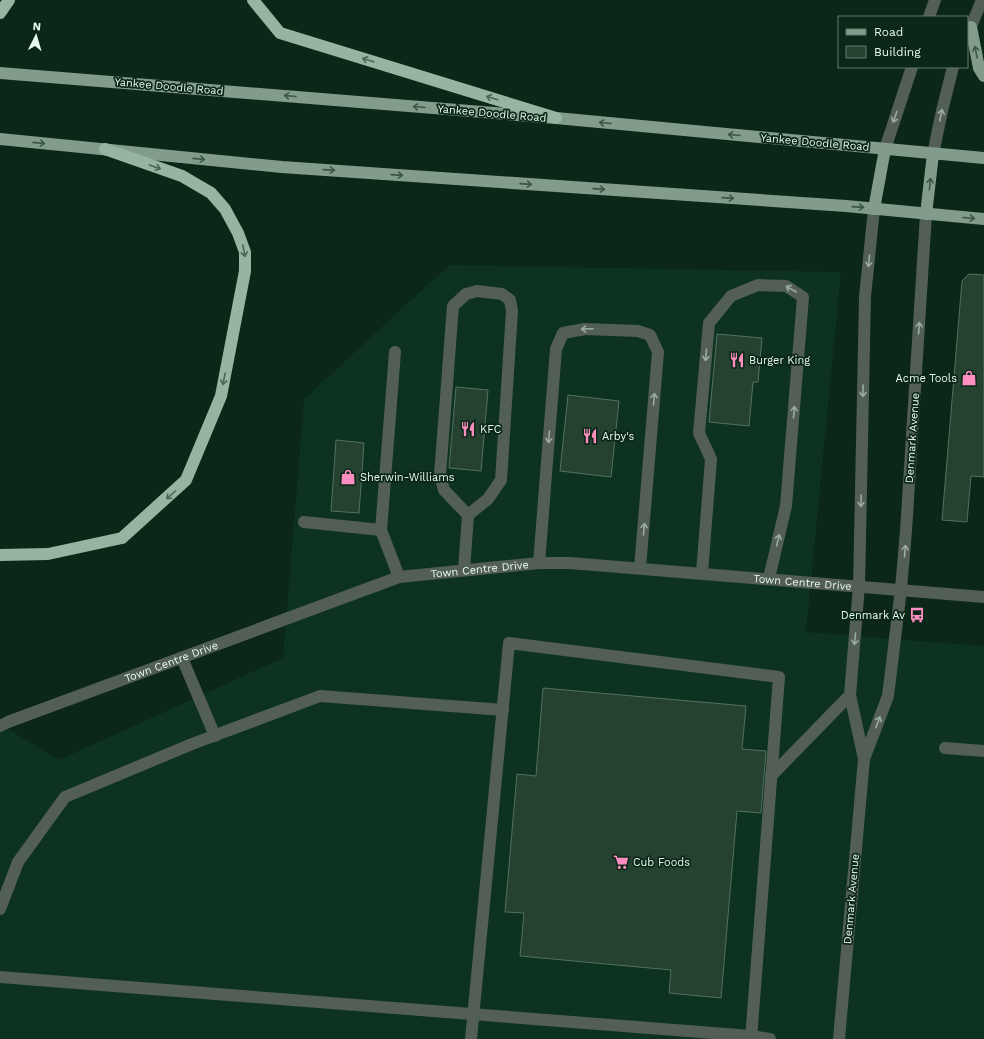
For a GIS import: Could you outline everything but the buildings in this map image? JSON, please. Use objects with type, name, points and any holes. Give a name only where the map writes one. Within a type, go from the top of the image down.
[{"type":"highway","points":[[0,13],[8,0]]},
{"type":"highway","points":[[253,0],[280,32],[556,118]]},
{"type":"highway","points":[[0,555],[48,554],[122,538],[186,480],[221,396],[245,271],[245,252],[238,233],[224,208],[211,193],[182,176],[105,149]]},
{"type":"main road","points":[[969,31],[979,68],[984,76]]},
{"type":"main road","name":"Yankee Doodle Road","points":[[3,73],[556,118],[984,158]]},
{"type":"main road","points":[[0,139],[282,167],[874,208],[984,219]]},
{"type":"main road","name":"Denmark Avenue","points":[[874,208],[884,149]]},
{"type":"main road","name":"Denmark Avenue","points":[[926,214],[933,154]]},
{"type":"street","points":[[929,16],[935,0]]},
{"type":"street","points":[[969,31],[982,0]]},
{"type":"street","name":"Denmark Avenue","points":[[884,149],[912,68]]},
{"type":"street","name":"Denmark Avenue","points":[[933,154],[953,68]]},
{"type":"street","name":"Denmark Avenue","points":[[864,758],[850,695],[859,586],[865,297],[874,208]]},
{"type":"street","name":"Denmark Avenue","points":[[839,1039],[864,758],[888,696],[901,590],[926,214]]},
{"type":"street","points":[[702,573],[711,459],[699,433],[709,323],[731,296],[758,285],[786,286],[803,297],[786,506],[769,578]]},
{"type":"street","points":[[464,570],[468,515],[488,499],[501,480],[512,311],[510,300],[502,294],[477,291],[466,294],[452,306],[440,475],[444,490],[468,515]]},
{"type":"street","points":[[539,563],[556,349],[563,333],[585,329],[638,331],[650,335],[658,352],[640,568]]},
{"type":"street","points":[[395,352],[382,530],[399,577]]},
{"type":"street","points":[[304,522],[382,530]]},
{"type":"street","name":"Town Centre Drive","points":[[0,726],[399,577],[539,563],[570,563],[769,578],[984,597]]},
{"type":"street","points":[[471,1039],[509,643],[779,676],[751,1038]]},
{"type":"street","points":[[182,658],[215,736]]},
{"type":"street","points":[[771,776],[850,695]]},
{"type":"street","points":[[0,909],[18,862],[65,797],[215,736],[320,696],[503,710]]},
{"type":"street","points":[[945,748],[984,751]]},
{"type":"street","points":[[0,977],[770,1039]]},
{"type":"shaded area","points":[[449,265],[841,272],[806,632],[984,646],[984,1039],[0,1039],[0,724],[59,760],[283,658],[304,399]]},
{"type":"place","name":"Burger King","points":[[737,360]]},
{"type":"place","name":"Acme Tools","points":[[969,378]]},
{"type":"place","name":"KFC","points":[[468,429]]},
{"type":"place","name":"Arby's","points":[[590,436]]},
{"type":"place","name":"Sherwin-Williams","points":[[348,477]]},
{"type":"place","name":"Denmark Av","points":[[917,615]]},
{"type":"place","name":"Cub Foods","points":[[621,862]]}]
